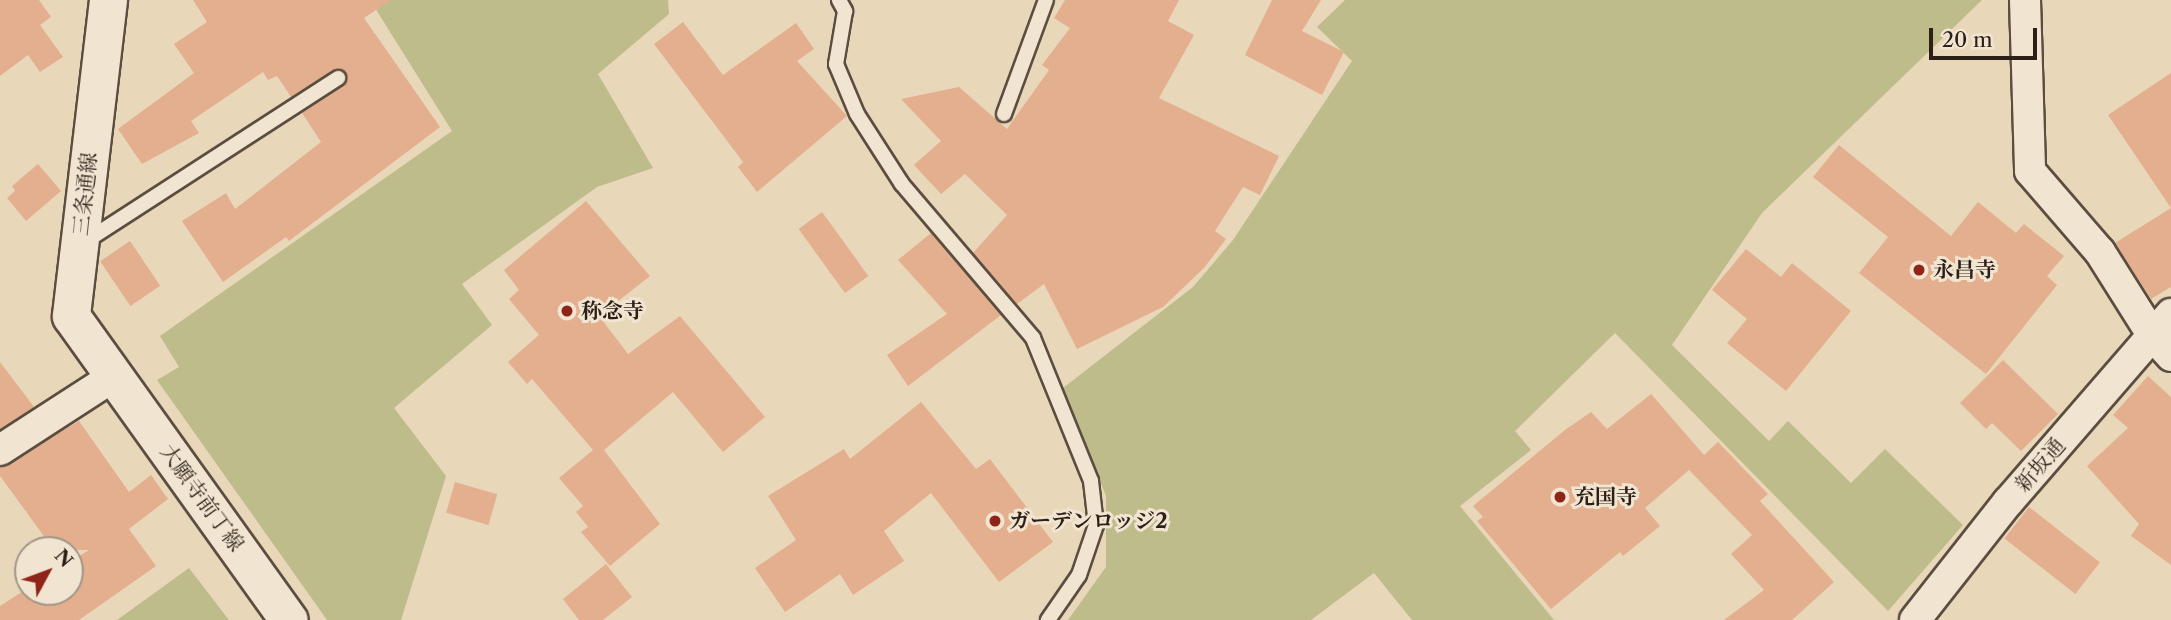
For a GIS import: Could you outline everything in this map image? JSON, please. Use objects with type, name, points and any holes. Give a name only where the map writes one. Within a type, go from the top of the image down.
[{"type":"street","name":"三条通線","points":[[108,0],[71,316],[113,377]]},
{"type":"street","points":[[2025,0],[2030,171],[2100,252],[2165,335]]},
{"type":"street","name":"新坂通","points":[[1914,620],[2008,502],[2165,335]]},
{"type":"street","points":[[0,450],[113,377]]},
{"type":"street","name":"大願寺前丁線","points":[[113,377],[289,620]]},
{"type":"lane","points":[[839,0],[845,11],[836,64],[857,114],[902,184],[1033,338],[1091,481],[1097,525],[1079,575],[1048,620]]},
{"type":"lane","points":[[1004,114],[1046,0]]},
{"type":"lane","points":[[79,246],[338,78]]},
{"type":"shaded area","points":[[370,0],[668,0],[669,14],[598,74],[653,168],[597,187],[462,284],[492,325],[394,408],[446,476],[401,620],[327,620],[157,380],[179,367],[160,336],[452,131]]},
{"type":"shaded area","points":[[1345,0],[1982,0],[1762,213],[1672,345],[1769,441],[1788,421],[1851,483],[1885,449],[1963,525],[1888,611],[1615,333],[1515,431],[1531,450],[1460,506],[1554,620],[1412,620],[1374,573],[1311,620],[1068,620],[1106,567],[1106,496],[1063,388],[1193,287],[1233,240],[1352,61],[1317,27]]},
{"type":"shaded area","points":[[189,568],[229,620],[117,620]]},
{"type":"building","points":[[0,0],[39,0],[51,17],[40,25],[63,57],[40,72],[28,55],[0,76]]},
{"type":"building","points":[[193,0],[391,0],[364,18],[440,127],[289,241],[286,237],[223,282],[182,221],[226,193],[235,209],[321,142],[302,113],[343,86],[347,77],[342,69],[333,70],[291,97],[277,76],[268,80],[263,72],[191,121],[199,133],[142,164],[118,129],[194,73],[174,44],[207,22]]},
{"type":"building","points":[[1065,0],[1179,0],[1168,21],[1194,35],[1159,98],[1279,156],[1260,195],[1243,187],[1215,231],[1226,239],[1204,268],[1163,307],[1077,349],[1044,284],[1017,304],[973,253],[1007,215],[965,174],[941,194],[914,165],[941,141],[901,99],[959,87],[1007,129],[1049,70],[1042,65],[1070,28],[1054,18]]},
{"type":"building","points":[[1272,0],[1321,0],[1302,31],[1344,52],[1322,95],[1245,55]]},
{"type":"building","points":[[683,22],[723,75],[796,23],[814,49],[797,61],[847,116],[757,192],[738,167],[743,162],[654,44]]},
{"type":"building","points":[[2171,73],[2171,208],[2108,115]]},
{"type":"building","points":[[1839,145],[1951,236],[1978,202],[2016,233],[2024,224],[2064,256],[2047,276],[2057,285],[1986,374],[1859,273],[1888,237],[1813,177]]},
{"type":"building","points":[[38,164],[61,191],[26,221],[7,198],[15,191],[12,186]]},
{"type":"building","points":[[586,201],[650,276],[599,316],[628,354],[680,316],[765,417],[723,452],[673,392],[604,450],[660,524],[610,566],[581,532],[588,527],[576,512],[583,506],[559,478],[593,450],[532,379],[527,384],[508,362],[539,335],[509,299],[519,290],[504,270]]},
{"type":"building","points":[[2171,208],[2171,287],[2151,299],[2115,243]]},
{"type":"building","points":[[822,212],[868,276],[845,293],[799,229]]},
{"type":"building","points":[[931,233],[1001,315],[908,386],[887,355],[947,314],[898,260]]},
{"type":"building","points":[[130,241],[160,286],[130,306],[100,261]]},
{"type":"building","points":[[1746,249],[1781,277],[1792,263],[1851,311],[1786,391],[1727,343],[1747,319],[1712,290]]},
{"type":"building","points":[[2003,360],[2058,414],[2021,451],[1992,423],[1986,429],[1960,403]]},
{"type":"building","points":[[0,362],[34,407],[0,429]]},
{"type":"building","points":[[2148,376],[2171,397],[2171,565],[2131,536],[2139,524],[2087,466],[2128,428],[2113,415]]},
{"type":"building","name":"充国寺","points":[[1651,394],[1704,455],[1718,442],[1768,494],[1760,501],[1834,582],[1792,620],[1724,620],[1764,590],[1731,554],[1752,535],[1689,470],[1645,508],[1660,526],[1623,556],[1620,552],[1551,609],[1477,521],[1483,517],[1473,506],[1565,430],[1591,412],[1607,429]]},
{"type":"building","points":[[921,402],[976,469],[990,459],[1053,542],[999,582],[931,493],[884,531],[904,561],[853,595],[840,574],[785,612],[755,568],[796,540],[768,496],[844,449],[850,459]]},
{"type":"building","points":[[79,421],[129,492],[151,475],[168,499],[129,529],[156,566],[79,620],[0,620],[0,606],[14,597],[14,606],[84,606],[84,553],[89,550],[84,550],[84,536],[44,536],[0,476],[0,467]]},
{"type":"building","points":[[455,482],[497,494],[488,525],[446,513]]},
{"type":"building","points":[[2029,507],[2100,562],[2075,594],[2004,539]]},
{"type":"building","points":[[606,564],[632,597],[603,620],[579,620],[563,599]]},
{"type":"place","name":"永昌寺","points":[[1919,270]]},
{"type":"place","name":"称念寺","points":[[567,311]]},
{"type":"place","name":"充国寺","points":[[1560,497]]},
{"type":"place","name":"ガーデンロッジ2","points":[[995,521]]}]
